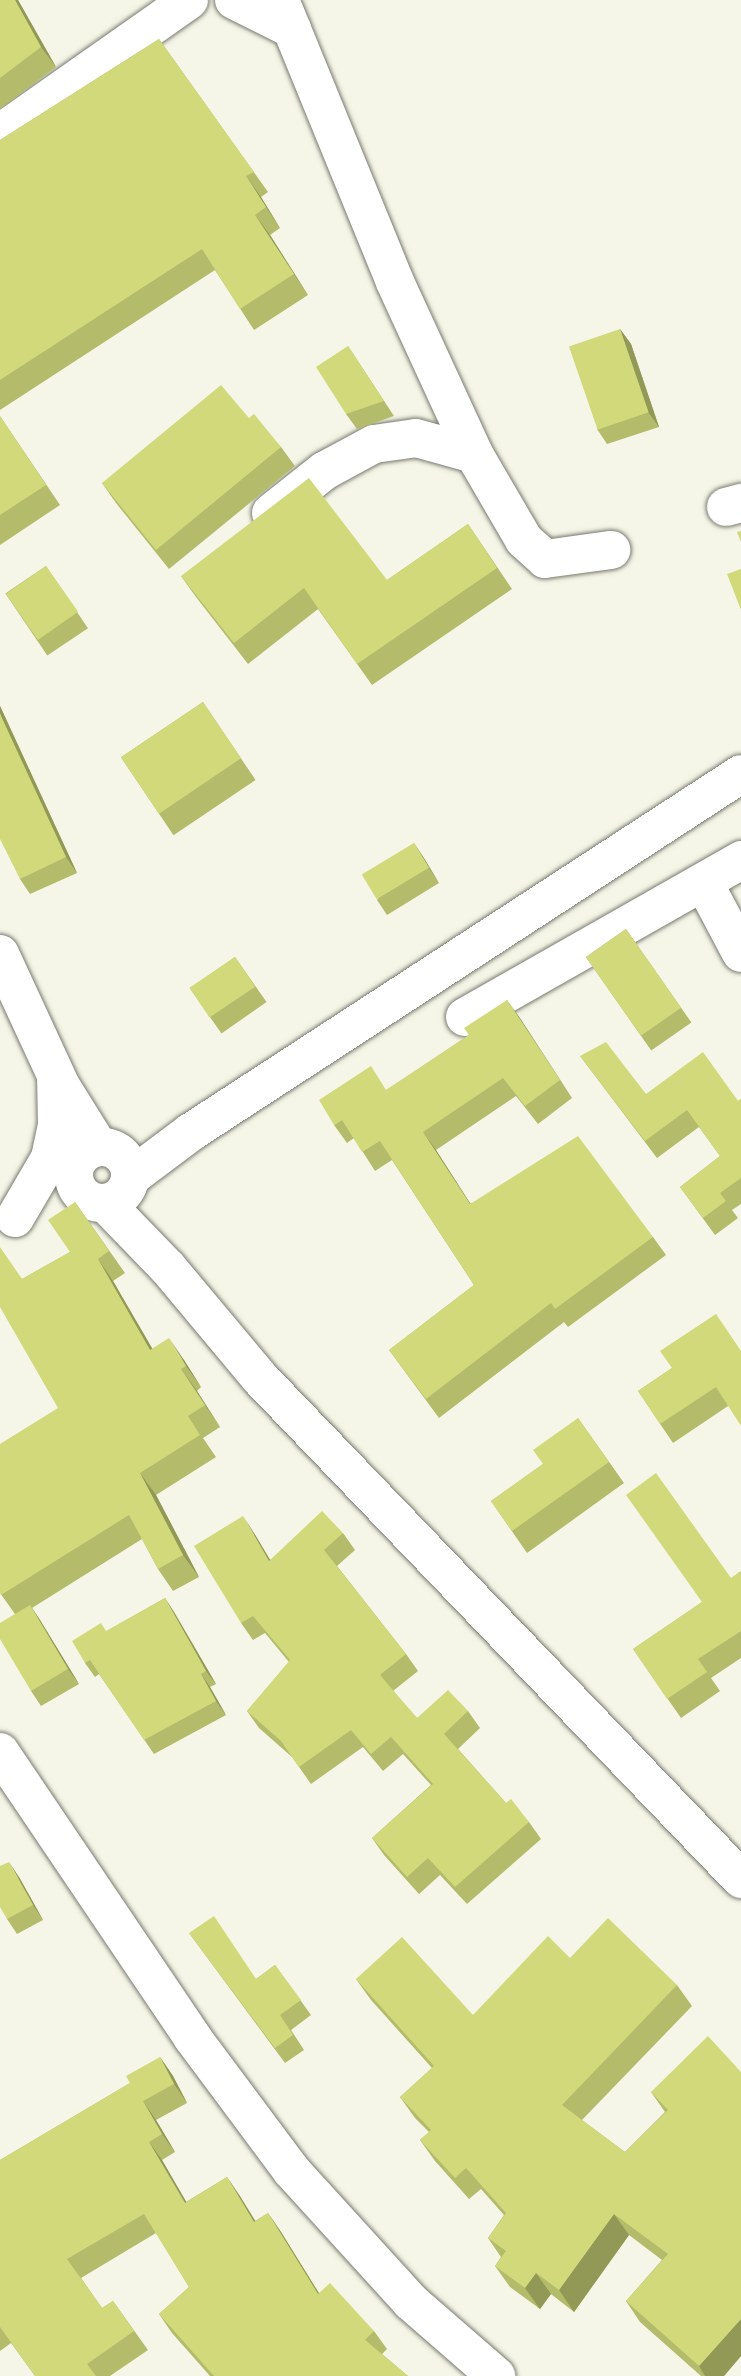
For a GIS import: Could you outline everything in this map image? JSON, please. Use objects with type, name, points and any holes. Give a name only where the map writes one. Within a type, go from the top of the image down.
[{"type":"street","points":[[0,133],[188,0]]},
{"type":"street","points":[[234,0],[286,14],[395,282],[474,454],[539,556],[553,559],[611,550]]},
{"type":"street","points":[[241,536],[324,471],[374,444],[416,438],[474,454]]},
{"type":"street","points":[[13,1220],[191,1132],[741,774]]},
{"type":"street","points":[[466,1017],[741,860]]},
{"type":"street","points":[[704,883],[741,953]]},
{"type":"street","points":[[0,954],[103,1176],[146,1245],[259,1377],[741,1879]]},
{"type":"street","points":[[13,1220],[50,1158],[57,1126],[59,1080]]},
{"type":"street","points":[[0,1752],[191,2037],[291,2170],[411,2302],[496,2376]]},
{"type":"building","points":[[0,0],[15,0],[41,47],[0,78]]},
{"type":"building","points":[[159,39],[254,172],[246,176],[266,207],[255,215],[294,274],[240,309],[202,249],[0,380],[0,140]]},
{"type":"building","points":[[620,329],[649,412],[598,430],[569,347]]},
{"type":"building","points":[[348,346],[384,401],[346,414],[316,367]]},
{"type":"building","points":[[221,385],[249,418],[254,414],[281,447],[156,550],[102,483]]},
{"type":"building","points":[[0,416],[46,485],[0,515]]},
{"type":"building","points":[[309,478],[387,580],[468,524],[497,568],[357,664],[304,588],[234,643],[181,576]]},
{"type":"building","points":[[46,566],[78,612],[38,640],[6,594]]},
{"type":"building","points":[[741,569],[741,610],[727,574]]},
{"type":"building","points":[[203,702],[241,758],[159,814],[121,757]]},
{"type":"building","points":[[0,714],[66,857],[20,879],[0,839]]},
{"type":"building","points":[[414,843],[429,868],[377,899],[362,874]]},
{"type":"building","points":[[626,929],[681,1008],[641,1036],[586,957]]},
{"type":"building","points":[[235,957],[255,987],[210,1018],[189,988]]},
{"type":"building","points":[[507,1000],[560,1080],[525,1106],[503,1078],[423,1132],[470,1204],[578,1136],[653,1237],[555,1309],[551,1303],[426,1399],[389,1350],[474,1285],[380,1141],[362,1152],[342,1120],[334,1125],[319,1100],[371,1066],[386,1090],[469,1035],[464,1028]]},
{"type":"building","points":[[606,1042],[646,1094],[703,1052],[738,1101],[741,1099],[741,1178],[720,1193],[726,1201],[703,1218],[680,1187],[720,1156],[687,1110],[645,1141],[580,1056]]},
{"type":"building","points":[[75,1202],[109,1251],[98,1259],[150,1350],[169,1338],[186,1366],[181,1369],[205,1405],[188,1416],[200,1435],[140,1473],[183,1555],[158,1569],[129,1515],[1,1595],[0,1444],[58,1408],[0,1307],[0,1247],[22,1279],[70,1252],[48,1220]]},
{"type":"building","points":[[716,1314],[741,1351],[741,1426],[716,1387],[660,1424],[638,1391],[672,1368],[660,1351]]},
{"type":"building","points":[[578,1418],[609,1462],[512,1531],[491,1501],[543,1464],[533,1450]]},
{"type":"building","points":[[656,1473],[731,1578],[741,1571],[741,1631],[698,1659],[707,1672],[667,1699],[633,1649],[702,1602],[626,1495]]},
{"type":"building","points":[[322,1511],[343,1533],[324,1550],[406,1654],[380,1675],[417,1718],[448,1690],[468,1711],[444,1734],[506,1803],[511,1799],[529,1822],[455,1887],[428,1858],[407,1877],[372,1838],[433,1784],[391,1737],[371,1754],[351,1730],[299,1767],[281,1741],[247,1711],[290,1660],[253,1616],[241,1623],[194,1546],[243,1516],[269,1561]]},
{"type":"building","points":[[165,1598],[206,1671],[201,1674],[216,1701],[144,1740],[90,1660],[85,1663],[72,1641],[101,1623],[106,1631]]},
{"type":"building","points":[[30,1605],[68,1669],[31,1691],[0,1639],[0,1623]]},
{"type":"building","points":[[9,1862],[33,1905],[7,1919],[0,1907],[0,1866]]},
{"type":"building","points":[[214,1916],[256,1979],[275,1965],[301,2000],[280,2015],[293,2035],[275,2048],[189,1933]]},
{"type":"building","points":[[608,1918],[677,1985],[562,2105],[625,2152],[668,2110],[651,2092],[708,2036],[741,2072],[741,2319],[699,2366],[626,2301],[668,2254],[614,2214],[559,2290],[536,2273],[525,2288],[495,2266],[506,2251],[488,2238],[506,2213],[466,2168],[455,2178],[420,2140],[431,2130],[400,2097],[434,2066],[356,1979],[402,1937],[473,2015],[548,1936],[570,1958]]},
{"type":"building","points":[[160,2057],[174,2084],[143,2101],[162,2134],[149,2142],[185,2203],[227,2177],[254,2222],[268,2213],[318,2294],[330,2283],[374,2331],[365,2340],[408,2376],[214,2376],[159,2314],[189,2287],[144,2214],[67,2259],[102,2308],[113,2301],[134,2331],[87,2364],[96,2376],[35,2376],[0,2327],[0,2160],[130,2083],[126,2076]]}]
